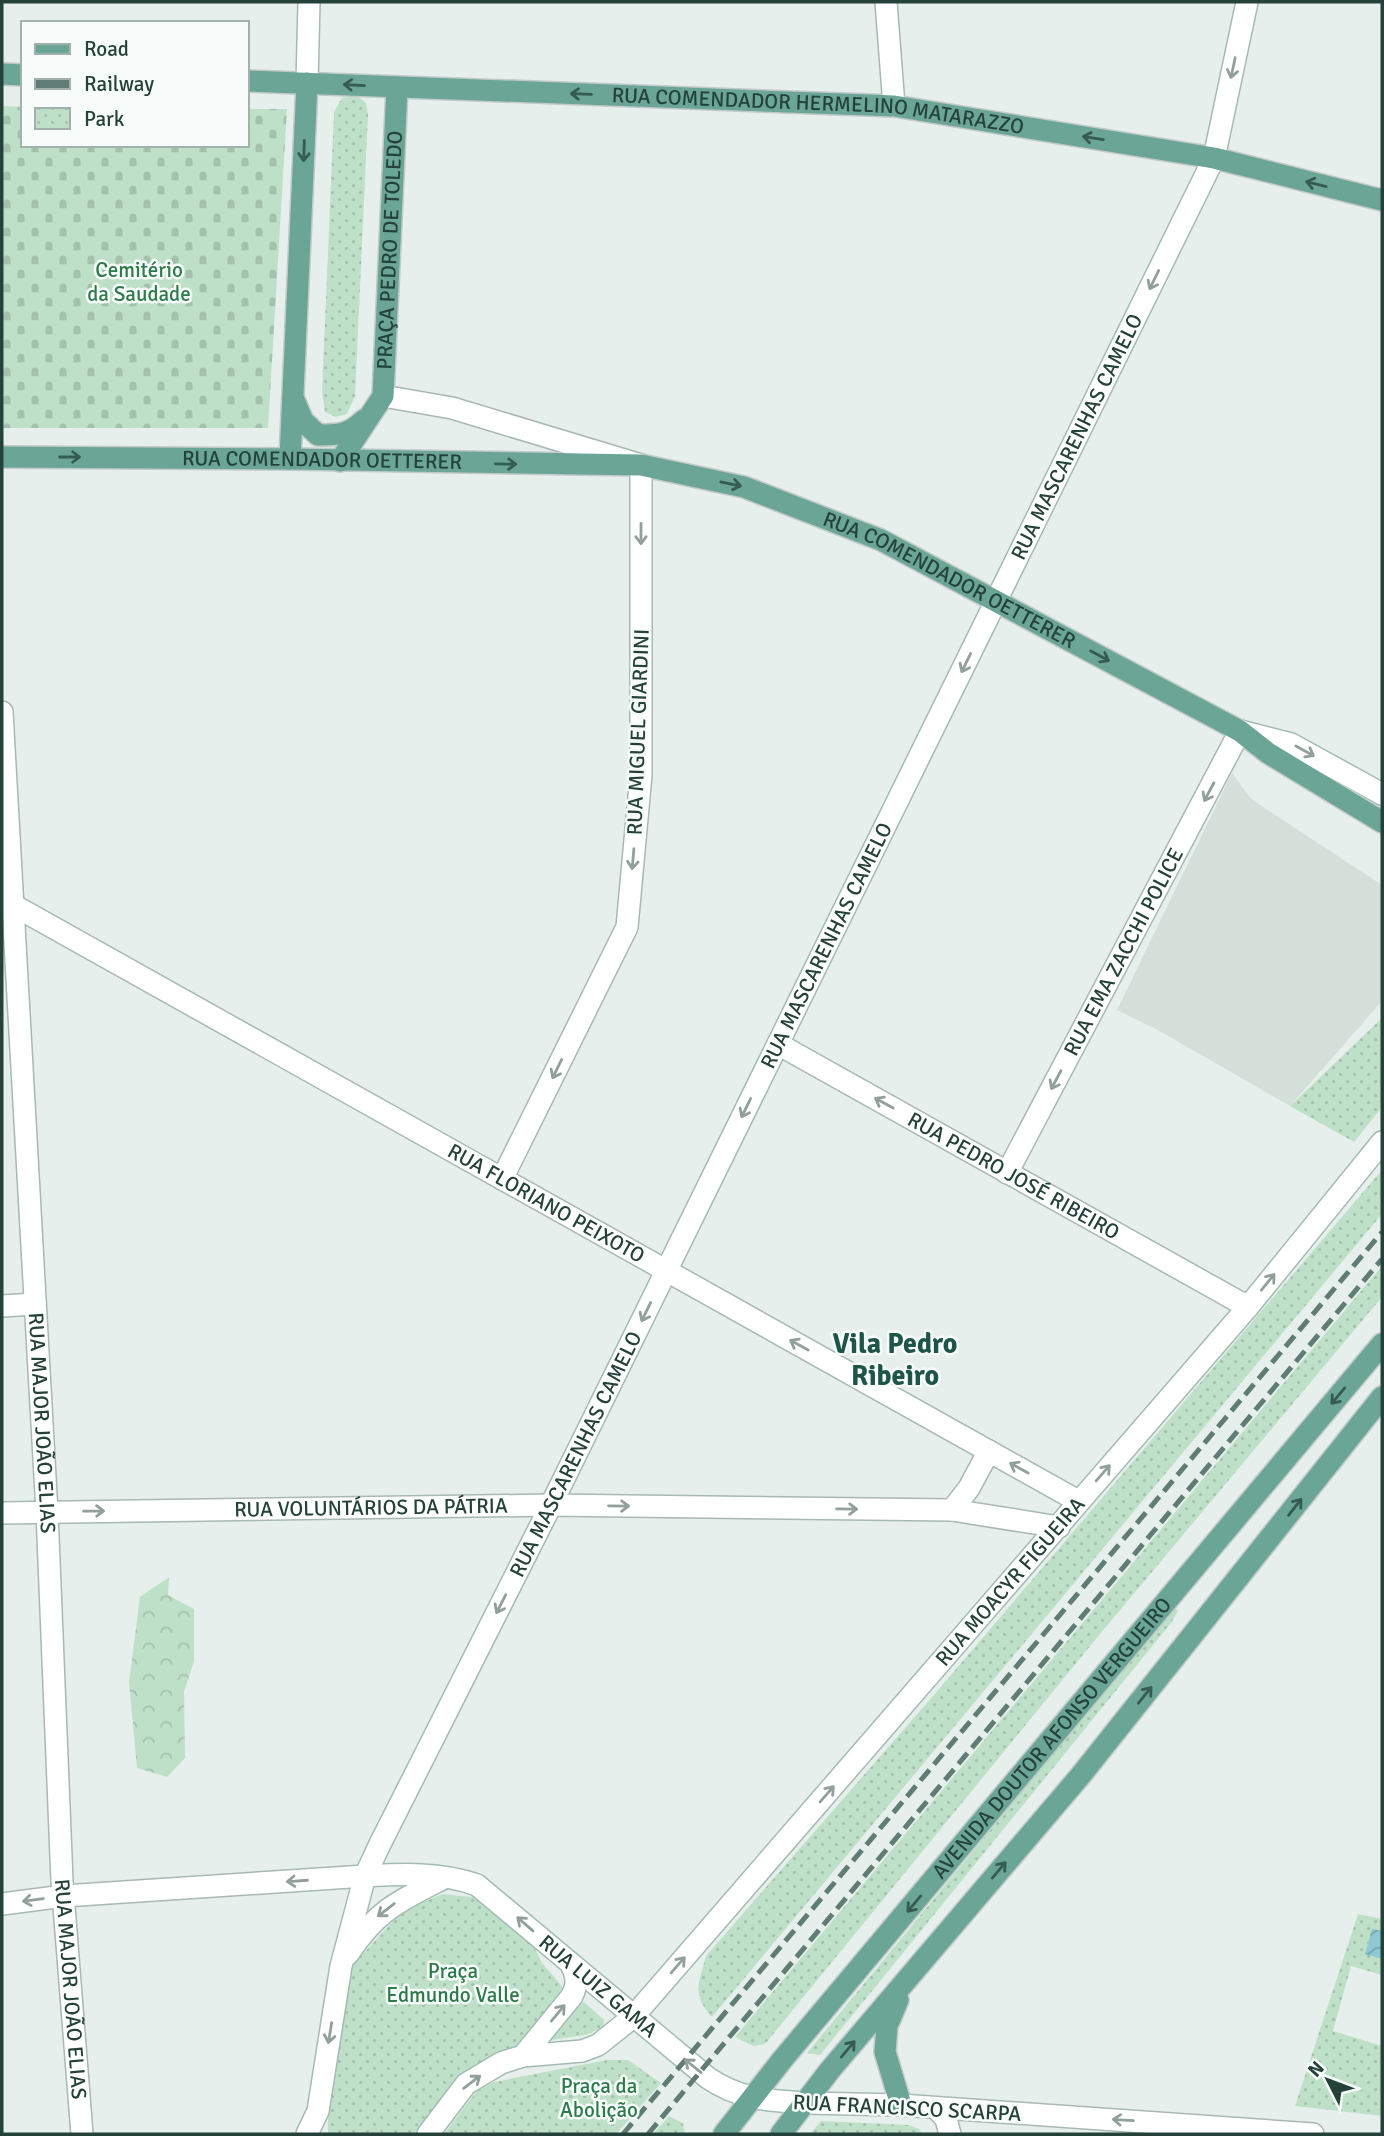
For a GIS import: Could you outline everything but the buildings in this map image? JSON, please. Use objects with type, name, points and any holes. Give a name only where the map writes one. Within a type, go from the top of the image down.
[{"type":"main road","points":[[2,74],[21,75]]},
{"type":"main road","name":"RUA COMENDADOR HERMELINO MATARAZZO","points":[[248,81],[894,106],[1213,158],[1382,201]]},
{"type":"main road","points":[[290,459],[307,83]]},
{"type":"main road","name":"PRAÇA PEDRO DE TOLEDO","points":[[379,402],[397,87]]},
{"type":"main road","points":[[293,398],[303,421],[318,435],[342,435],[356,428],[379,402]]},
{"type":"main road","points":[[340,461],[379,402]]},
{"type":"main road","name":"RUA COMENDADOR OETTERER","points":[[2,457],[641,465],[744,487],[881,540],[1240,732],[1268,753],[1377,818]]},
{"type":"main road","name":"AVENIDA DOUTOR AFONSO VERGUEIRO","points":[[724,2134],[1382,1344]]},
{"type":"main road","name":"AVENIDA DOUTOR AFONSO VERGUEIRO","points":[[781,2134],[908,1978],[1081,1775],[1382,1397]]},
{"type":"main road","points":[[901,2105],[885,2052],[887,2026],[908,1978]]},
{"type":"street","points":[[307,83],[309,2]]},
{"type":"street","points":[[886,2],[894,106]]},
{"type":"street","name":"RUA MASCARENHAS CAMELO","points":[[365,1876],[551,1505],[1213,158],[1247,2]]},
{"type":"street","name":"RUA COMENDADOR OETTERER","points":[[379,402],[452,408],[641,465]]},
{"type":"street","name":"RUA MIGUEL GIARDINI","points":[[502,1179],[627,927],[641,775],[641,465]]},
{"type":"street","name":"RUA MAJOR JOÃO ELIAS","points":[[2,712],[13,905],[10,1003],[35,1304],[64,1896],[82,2134]]},
{"type":"street","name":"RUA COMENDADOR OETTERER","points":[[1240,732],[1292,744],[1382,794]]},
{"type":"street","name":"RUA EMA ZACCHI POLICE","points":[[1007,1173],[1240,732]]},
{"type":"street","name":"RUA FLORIANO PEIXOTO","points":[[13,905],[1078,1502]]},
{"type":"street","name":"RUA PEDRO JOSÉ RIBEIRO","points":[[778,1044],[1248,1307]]},
{"type":"street","name":"RUA MOACYR FIGUEIRA","points":[[633,2017],[1248,1307],[1382,1142]]},
{"type":"street","points":[[2,1306],[35,1304]]},
{"type":"street","points":[[952,1510],[969,1488],[989,1451]]},
{"type":"street","name":"RUA VOLUNTÁRIOS DA PÁTRIA","points":[[2,1513],[551,1505],[952,1510],[1059,1527]]},
{"type":"street","name":"RUA LUIZ GAMA","points":[[365,1876],[400,1874],[446,1877],[477,1885],[708,2078],[723,2088],[752,2099]]},
{"type":"street","points":[[2,1905],[64,1896],[365,1876],[341,1966],[318,2111],[307,2134]]},
{"type":"street","points":[[341,1966],[362,1936],[391,1905],[446,1877]]},
{"type":"street","points":[[523,2056],[572,1996],[577,1977],[571,1964]]},
{"type":"street","points":[[428,2134],[466,2084],[501,2063],[523,2056],[582,2051],[598,2045],[633,2017]]},
{"type":"street","name":"RUA FRANCISCO SCARPA","points":[[752,2099],[901,2105],[1313,2134]]},
{"type":"street","points":[[936,2108],[946,2119],[950,2134]]},
{"type":"shaded area","points":[[1232,773],[1251,799],[1382,885],[1382,1001],[1290,1106],[1158,1030],[1117,1010]]},
{"type":"green space","points":[[357,96],[366,103],[368,114],[355,396],[347,414],[336,417],[325,412],[322,392],[334,112],[342,98]]},
{"type":"green space","name":"Cemitério da Saudade","points":[[2,106],[21,107],[21,147],[248,147],[248,109],[287,109],[268,428],[2,428]]},
{"type":"green space","points":[[1382,1018],[1382,1107],[1354,1142],[1290,1106]]},
{"type":"green space","points":[[1382,1170],[1382,1214],[712,2017],[701,2002],[698,1988],[706,1956],[933,1696]]},
{"type":"green space","points":[[1382,1266],[1382,1297],[1100,1634],[765,2044],[753,2046],[735,2037]]},
{"type":"green space","points":[[169,1577],[168,1595],[194,1609],[194,1661],[184,1692],[185,1758],[167,1777],[137,1768],[129,1682],[140,1597]]},
{"type":"green space","points":[[1174,1607],[1178,1611],[1171,1623],[820,2055],[807,2053]]},
{"type":"green space","name":"Praça Edmundo Valle","points":[[443,1894],[490,1899],[528,1935],[542,1963],[566,1991],[523,2044],[459,2076],[415,2134],[328,2134],[328,2115],[352,1966],[403,1910]]},
{"type":"green space","points":[[1358,1914],[1382,1919],[1382,1975],[1351,1966],[1333,2031],[1382,2046],[1382,2116],[1295,2106]]},
{"type":"green space","name":"Praça Edmundo Valle","points":[[584,2002],[604,2020],[603,2027],[586,2035],[551,2040],[550,2034],[579,2003]]},
{"type":"green space","name":"Praça da Abolição","points":[[607,2060],[628,2060],[661,2083],[616,2134],[444,2134],[476,2092],[494,2082]]},
{"type":"green space","points":[[669,2116],[683,2123],[685,2134],[653,2134]]},
{"type":"green space","points":[[821,2121],[909,2125],[919,2129],[922,2134],[810,2134]]},
{"type":"water","points":[[1372,1929],[1382,1931],[1382,1959],[1365,1954]]},
{"type":"railway","points":[[623,2134],[1382,1232]]},
{"type":"railway","points":[[648,2134],[1382,1259]]},
{"type":"district","name":"Vila Pedro Ribeiro","points":[[895,1360]]}]
